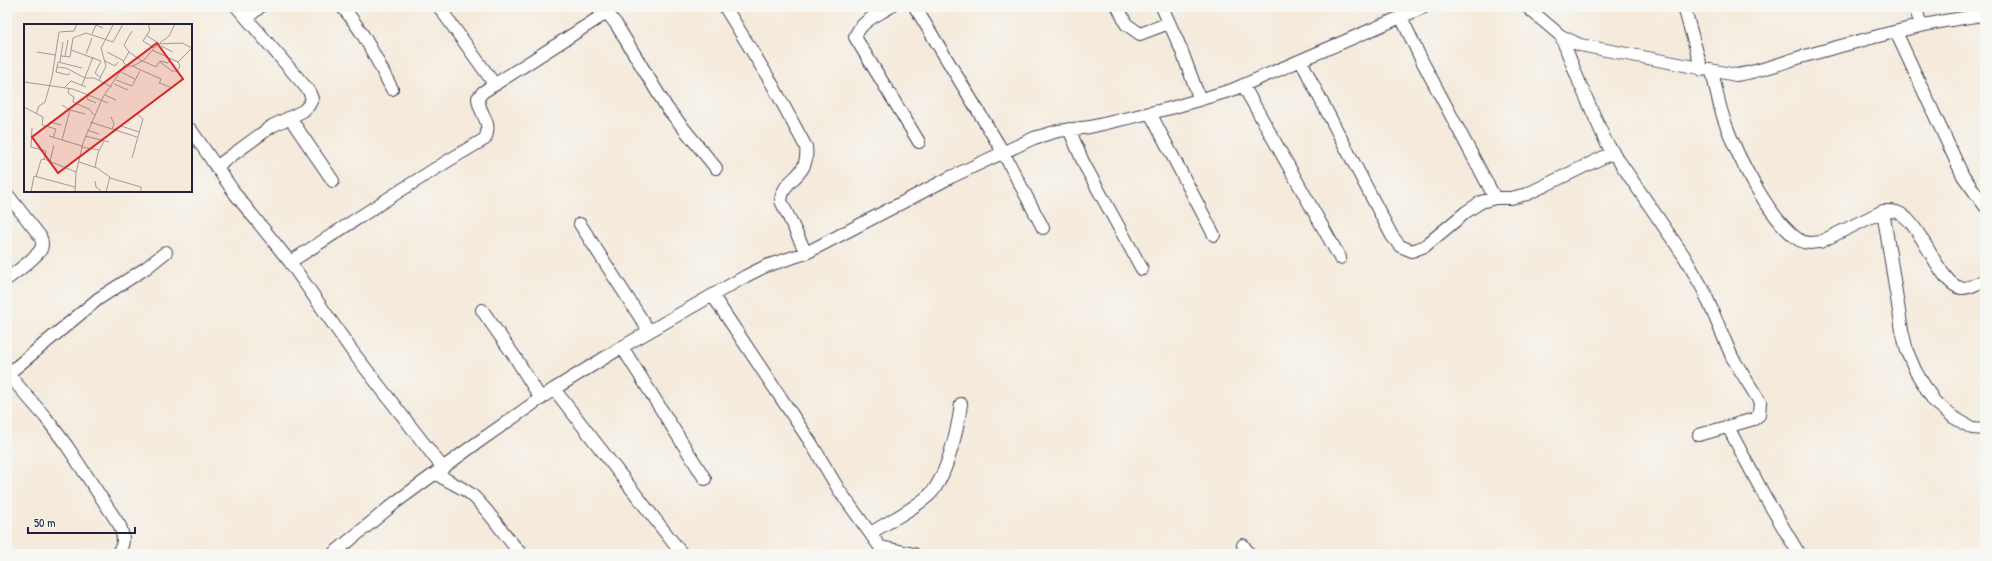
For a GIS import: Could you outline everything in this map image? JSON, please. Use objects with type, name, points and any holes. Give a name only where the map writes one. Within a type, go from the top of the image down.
[{"type":"street","points":[[216,167],[272,126],[303,111],[312,99],[309,91],[237,7]]},
{"type":"street","points":[[247,18],[260,7]]},
{"type":"street","points":[[342,7],[353,19],[392,89]]},
{"type":"street","points":[[438,7],[495,84]]},
{"type":"street","points":[[725,7],[771,82],[806,148],[807,159],[804,169],[786,186],[782,194],[781,201],[806,253]]},
{"type":"street","points":[[890,7],[864,22],[855,37],[918,142]]},
{"type":"street","points":[[915,7],[1003,152],[1043,228]]},
{"type":"street","points":[[1118,7],[1126,24],[1140,34],[1169,23]]},
{"type":"street","points":[[1162,7],[1181,49],[1200,100]]},
{"type":"street","points":[[333,554],[396,502],[554,389],[649,331],[766,266],[806,253],[1003,152],[1034,138],[1069,129],[1090,127],[1200,100],[1244,85],[1424,7]]},
{"type":"street","points":[[1528,7],[1561,36],[1580,45],[1736,75],[1752,73],[1802,57],[1921,25],[1985,15]]},
{"type":"street","points":[[1684,7],[1739,156],[1757,188],[1779,220],[1799,240],[1809,244],[1820,242],[1883,211],[1892,210],[1901,214],[1913,226],[1947,278],[1955,286],[1962,288],[1970,287],[1985,280]]},
{"type":"street","points":[[1915,7],[1921,25]]},
{"type":"street","points":[[290,262],[369,212],[396,192],[485,139],[489,130],[479,105],[478,98],[483,92],[600,17],[604,8],[616,24],[667,108],[716,168]]},
{"type":"street","points":[[1401,17],[1420,59],[1495,198]]},
{"type":"street","points":[[1896,32],[1963,176],[1985,206]]},
{"type":"street","points":[[1561,36],[1580,84],[1606,142],[1612,153],[1684,256],[1703,289],[1732,357],[1760,402],[1759,415],[1754,419],[1699,435]]},
{"type":"street","points":[[1302,60],[1312,83],[1392,236],[1400,246],[1412,251],[1425,246],[1466,212],[1482,202],[1495,198],[1511,198],[1527,194],[1612,153]]},
{"type":"street","points":[[1244,85],[1340,258]]},
{"type":"street","points":[[1150,113],[1214,235]]},
{"type":"street","points":[[290,118],[333,181]]},
{"type":"street","points":[[1069,129],[1084,164],[1142,269]]},
{"type":"street","points":[[192,131],[216,167],[290,262],[446,481],[463,488],[474,496],[521,554]]},
{"type":"street","points":[[7,194],[40,236],[42,243],[37,254],[7,279]]},
{"type":"street","points":[[1883,211],[1902,330],[1907,351],[1916,372],[1934,401],[1953,417],[1972,428],[1985,429]]},
{"type":"street","points":[[580,224],[649,331]]},
{"type":"street","points":[[116,554],[123,543],[120,526],[67,446],[46,418],[7,373],[93,303],[146,268],[166,252]]},
{"type":"street","points":[[713,296],[811,443],[839,490],[883,551],[914,554]]},
{"type":"street","points":[[482,310],[515,357],[541,399]]},
{"type":"street","points":[[622,347],[705,479]]},
{"type":"street","points":[[554,389],[682,554]]},
{"type":"street","points":[[871,533],[928,496],[936,488],[957,429],[961,404]]},
{"type":"street","points":[[1728,426],[1764,495],[1799,554]]}]
